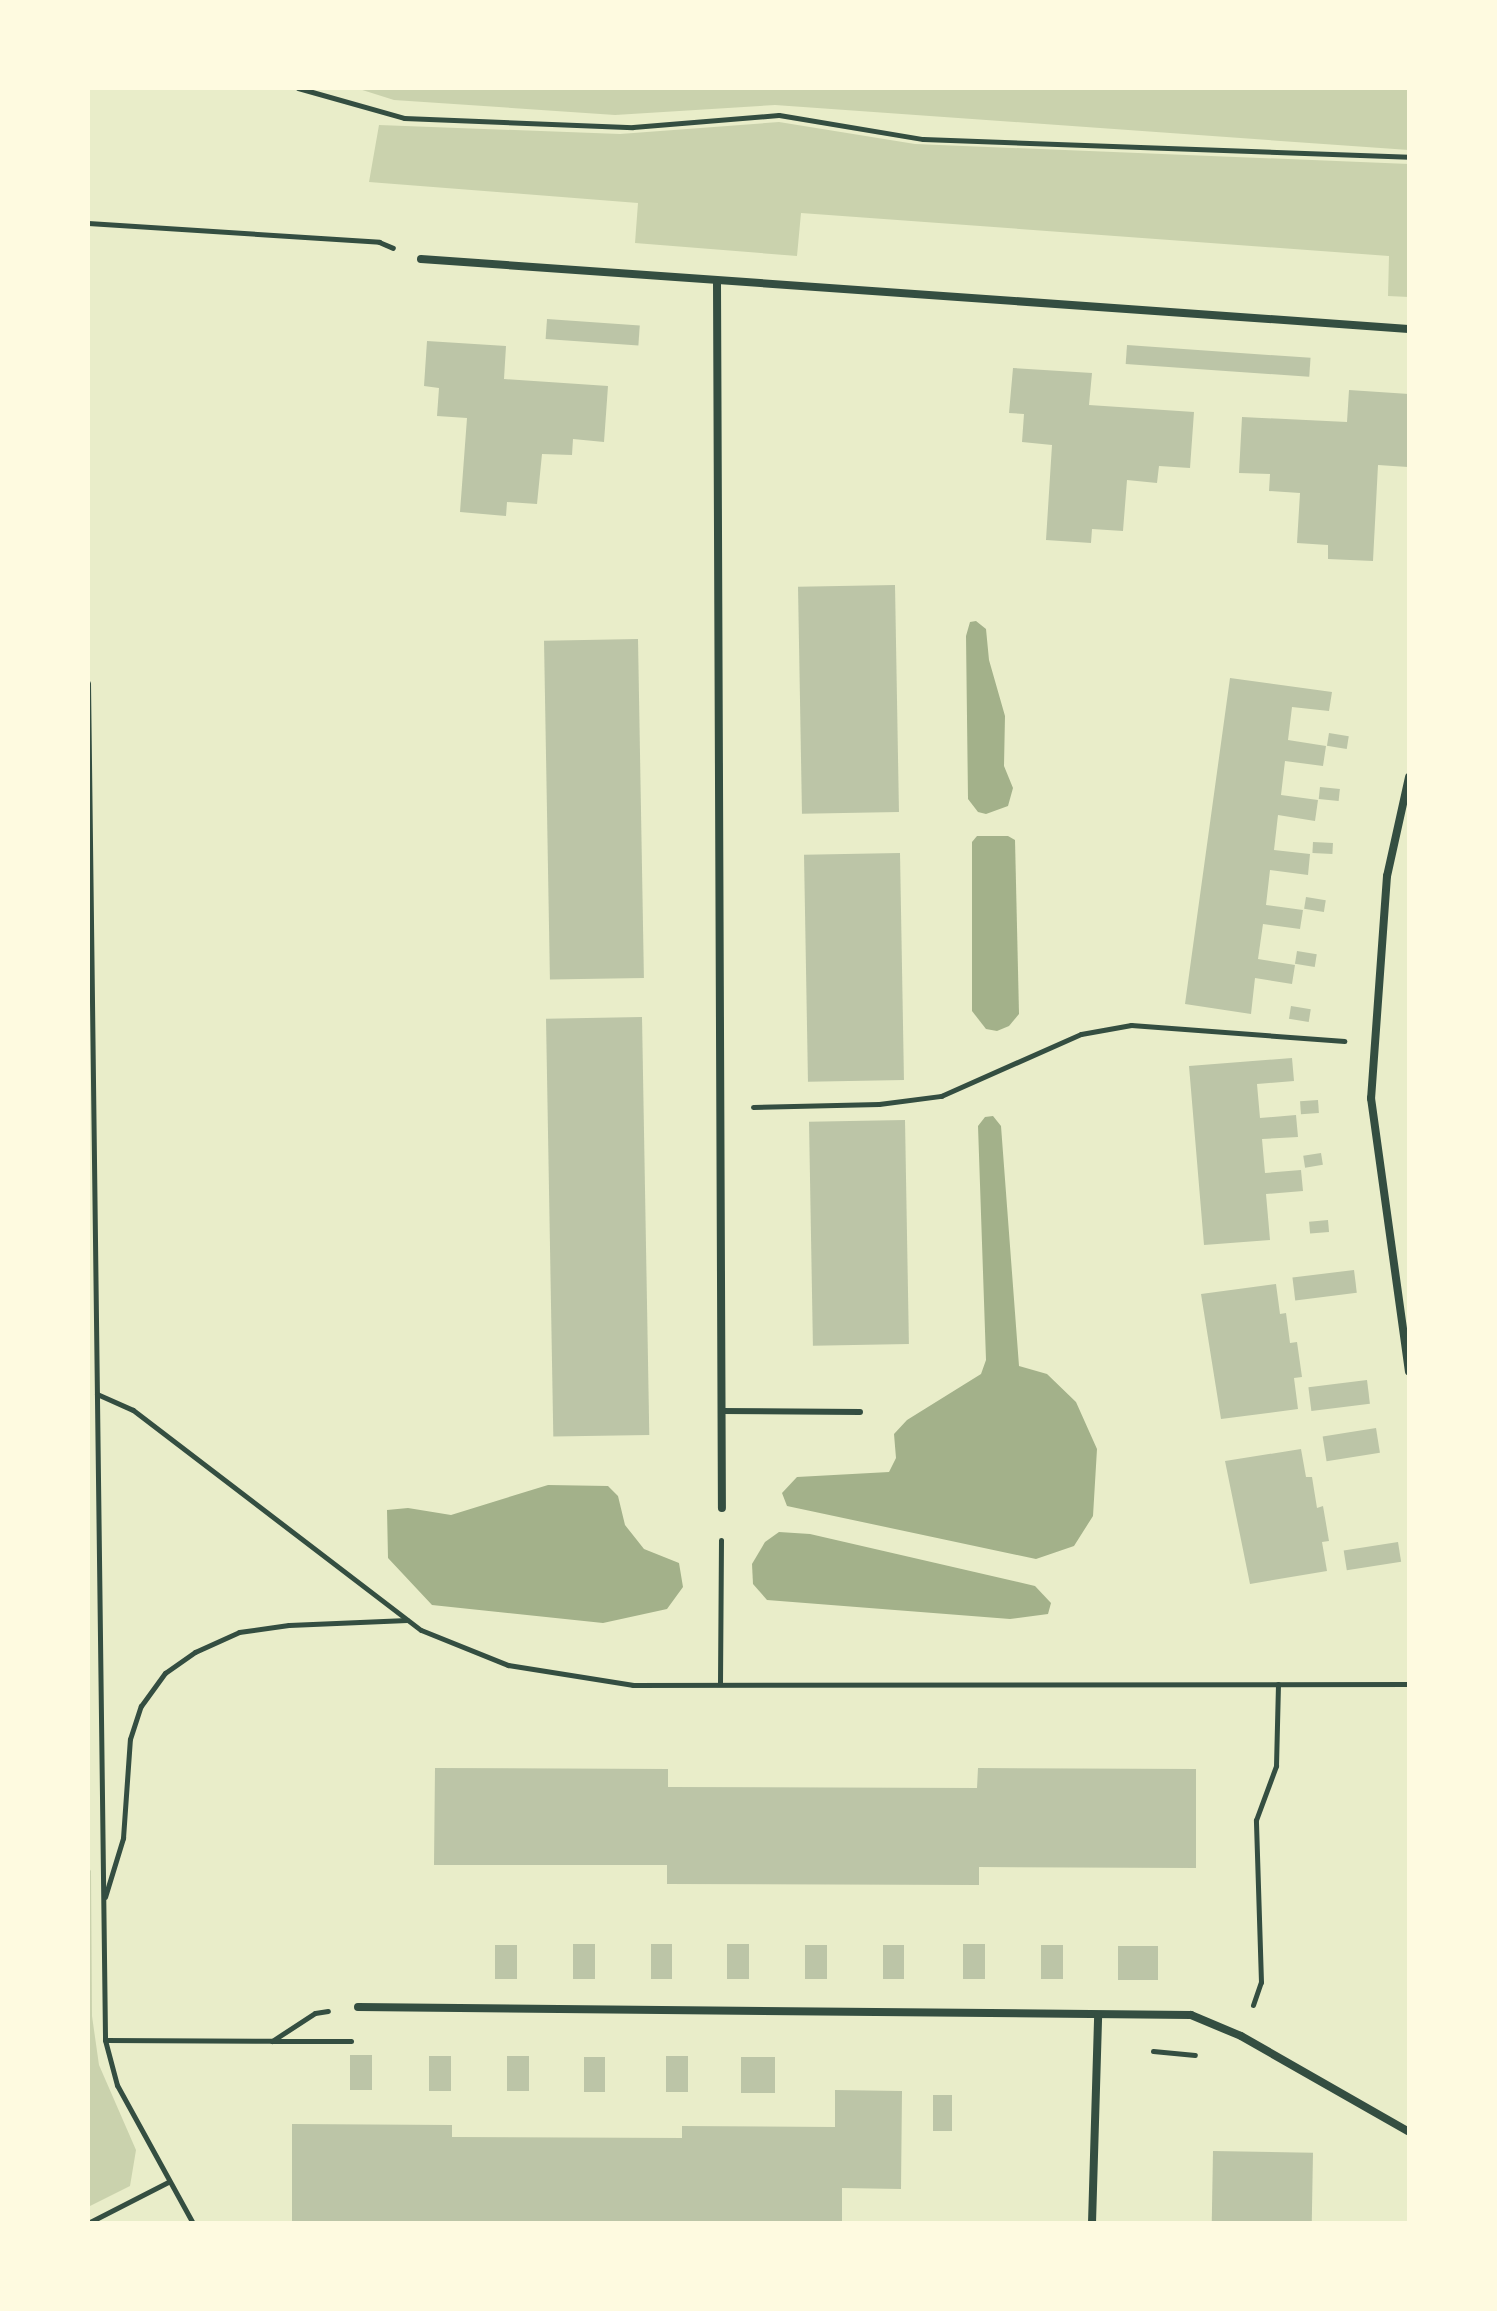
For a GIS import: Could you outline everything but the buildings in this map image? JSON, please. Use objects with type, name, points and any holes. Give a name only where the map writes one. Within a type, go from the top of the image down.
[{"type":"street","points":[[421,259],[717,283],[1409,329]]},
{"type":"street","points":[[717,283],[722,1508]]},
{"type":"street","points":[[1409,777],[1387,876],[1371,1098],[1409,1371]]},
{"type":"street","points":[[358,2007],[1191,2015],[1241,2036],[1409,2132]]},
{"type":"street","points":[[1092,2223],[1098,2015]]},
{"type":"lane","points":[[721,1411],[860,1412]]},
{"type":"path","points":[[298,88],[404,118],[633,127],[779,115],[923,139],[1409,157]]},
{"type":"path","points":[[88,223],[379,242],[421,259]]},
{"type":"path","points":[[88,683],[105,2040],[117,2085],[193,2223]]},
{"type":"path","points":[[720,1108],[879,1104],[941,1096],[1081,1034],[1131,1025],[1375,1043]]},
{"type":"path","points":[[97,1394],[133,1410],[421,1630],[508,1665],[633,1685],[1409,1684]]},
{"type":"path","points":[[720,1683],[722,1508]]},
{"type":"path","points":[[104,1901],[123,1838],[130,1739],[141,1706],[165,1673],[195,1652],[239,1632],[289,1625],[408,1620]]},
{"type":"path","points":[[1241,2036],[1261,1982],[1256,1820],[1276,1766],[1278,1684]]},
{"type":"path","points":[[272,2041],[315,2013],[358,2007]]},
{"type":"path","points":[[105,2040],[367,2041]]},
{"type":"path","points":[[1097,2045],[1197,2055]]},
{"type":"path","points":[[88,2223],[168,2182]]},
{"type":"shaded area","points":[[356,88],[1409,88],[1409,150],[775,105],[615,115],[394,100]]},
{"type":"shaded area","points":[[779,122],[915,144],[1409,164],[1409,297],[1388,296],[1389,256],[801,213],[797,256],[635,243],[638,203],[369,182],[379,125],[620,134]]},
{"type":"shaded area","points":[[976,621],[986,629],[989,660],[1005,716],[1004,766],[1013,788],[1008,806],[986,814],[978,812],[968,799],[966,636],[970,622]]},
{"type":"shaded area","points":[[977,836],[1008,836],[1015,840],[1019,1014],[1009,1026],[997,1031],[986,1029],[972,1011],[972,842]]},
{"type":"shaded area","points":[[993,1116],[1001,1126],[1019,1366],[1047,1374],[1076,1402],[1097,1449],[1093,1516],[1074,1546],[1036,1559],[787,1506],[782,1493],[797,1477],[889,1472],[896,1458],[894,1434],[907,1420],[981,1374],[986,1360],[978,1126],[985,1117]]},
{"type":"shaded area","points":[[548,1485],[608,1486],[618,1496],[625,1525],[644,1549],[679,1563],[683,1587],[667,1609],[603,1623],[432,1605],[388,1558],[387,1510],[408,1508],[451,1515]]},
{"type":"shaded area","points":[[779,1532],[810,1534],[1035,1586],[1051,1603],[1048,1614],[1010,1619],[767,1600],[753,1584],[752,1564],[765,1542]]},
{"type":"shaded area","points":[[88,1867],[91,1871],[92,2016],[99,2065],[136,2150],[130,2186],[88,2207]]}]
